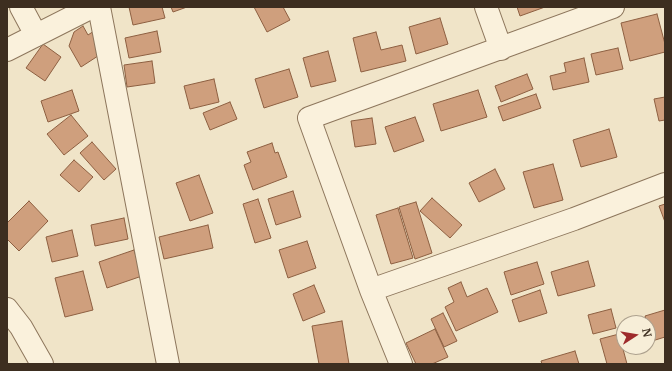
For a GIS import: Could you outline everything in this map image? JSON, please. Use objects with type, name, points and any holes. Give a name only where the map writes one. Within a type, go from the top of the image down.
[{"type":"street","points":[[21,7],[36,35]]},
{"type":"street","points":[[7,50],[92,7]]},
{"type":"street","points":[[99,7],[168,364]]},
{"type":"street","points":[[486,7],[501,49]]},
{"type":"street","points":[[401,364],[370,290],[308,118],[613,7]]},
{"type":"street","points":[[370,290],[574,219],[665,184]]},
{"type":"street","points":[[7,309],[21,327],[42,364]]},
{"type":"building","points":[[129,7],[162,7],[165,18],[133,25]]},
{"type":"building","points":[[171,7],[187,7],[173,12]]},
{"type":"building","points":[[254,7],[283,7],[290,20],[267,32]]},
{"type":"building","points":[[517,7],[545,7],[520,16]]},
{"type":"building","points":[[657,14],[665,44],[665,52],[630,61],[621,23]]},
{"type":"building","points":[[440,18],[448,44],[416,54],[409,27]]},
{"type":"building","points":[[83,26],[88,35],[94,31],[101,54],[81,67],[69,46],[74,32]]},
{"type":"building","points":[[157,31],[161,52],[129,58],[125,38]]},
{"type":"building","points":[[376,32],[381,50],[402,45],[406,61],[361,72],[353,38]]},
{"type":"building","points":[[43,44],[61,57],[45,81],[26,68]]},
{"type":"building","points":[[618,48],[623,69],[596,75],[591,54]]},
{"type":"building","points":[[328,51],[336,81],[311,87],[303,58]]},
{"type":"building","points":[[584,58],[589,82],[553,90],[550,76],[566,72],[564,63]]},
{"type":"building","points":[[152,61],[155,83],[127,87],[124,65]]},
{"type":"building","points":[[289,69],[298,97],[264,108],[255,79]]},
{"type":"building","points":[[527,74],[533,89],[501,102],[495,86]]},
{"type":"building","points":[[214,79],[219,102],[190,109],[184,86]]},
{"type":"building","points":[[72,90],[79,111],[48,122],[41,101]]},
{"type":"building","points":[[478,90],[487,117],[441,131],[433,104]]},
{"type":"building","points":[[536,94],[541,108],[503,121],[498,107]]},
{"type":"building","points":[[665,97],[665,120],[659,121],[654,99]]},
{"type":"building","points":[[230,102],[237,119],[210,130],[203,113]]},
{"type":"building","points":[[71,115],[88,136],[64,155],[47,134]]},
{"type":"building","points":[[415,117],[424,141],[394,152],[385,127]]},
{"type":"building","points":[[372,118],[376,144],[355,147],[351,121]]},
{"type":"building","points":[[609,129],[617,157],[581,167],[573,140]]},
{"type":"building","points":[[92,142],[116,169],[104,180],[80,153]]},
{"type":"building","points":[[272,143],[275,153],[278,152],[287,177],[253,190],[244,165],[251,162],[247,152]]},
{"type":"building","points":[[74,160],[93,177],[79,192],[60,175]]},
{"type":"building","points":[[553,164],[563,200],[534,208],[523,172]]},
{"type":"building","points":[[495,169],[505,189],[479,202],[469,183]]},
{"type":"building","points":[[199,175],[213,213],[190,221],[176,183]]},
{"type":"building","points":[[293,191],[301,217],[276,225],[268,199]]},
{"type":"building","points":[[432,198],[462,225],[450,238],[420,211]]},
{"type":"building","points":[[258,199],[271,238],[255,243],[243,204]]},
{"type":"building","points":[[29,201],[48,221],[19,251],[7,239],[7,223]]},
{"type":"building","points":[[416,202],[432,253],[415,259],[399,207]]},
{"type":"building","points":[[665,204],[665,222],[659,206]]},
{"type":"building","points":[[398,208],[413,258],[391,264],[376,215]]},
{"type":"building","points":[[124,218],[128,239],[95,246],[91,225]]},
{"type":"building","points":[[208,225],[213,248],[164,259],[159,237]]},
{"type":"building","points":[[72,230],[78,256],[52,262],[46,237]]},
{"type":"building","points":[[307,241],[316,268],[288,278],[279,250]]},
{"type":"building","points":[[134,250],[142,276],[107,288],[99,262]]},
{"type":"building","points":[[588,261],[595,286],[558,296],[551,272]]},
{"type":"building","points":[[537,262],[544,284],[511,295],[504,272]]},
{"type":"building","points":[[83,271],[93,310],[65,317],[55,278]]},
{"type":"building","points":[[461,282],[467,297],[487,288],[498,312],[456,331],[445,307],[454,302],[448,288]]},
{"type":"building","points":[[314,285],[325,312],[303,321],[293,294]]},
{"type":"building","points":[[540,290],[547,313],[519,322],[512,300]]},
{"type":"building","points":[[611,309],[616,328],[593,334],[588,315]]},
{"type":"building","points":[[665,310],[665,337],[656,340],[656,315],[648,315]]},
{"type":"building","points":[[443,313],[457,341],[444,347],[431,319]]},
{"type":"building","points":[[342,321],[349,364],[319,364],[312,326]]},
{"type":"building","points":[[435,329],[448,357],[432,364],[416,364],[406,343]]},
{"type":"building","points":[[616,335],[616,355],[625,355],[627,364],[607,364],[600,339]]},
{"type":"building","points":[[575,351],[579,364],[542,364],[541,361]]}]
